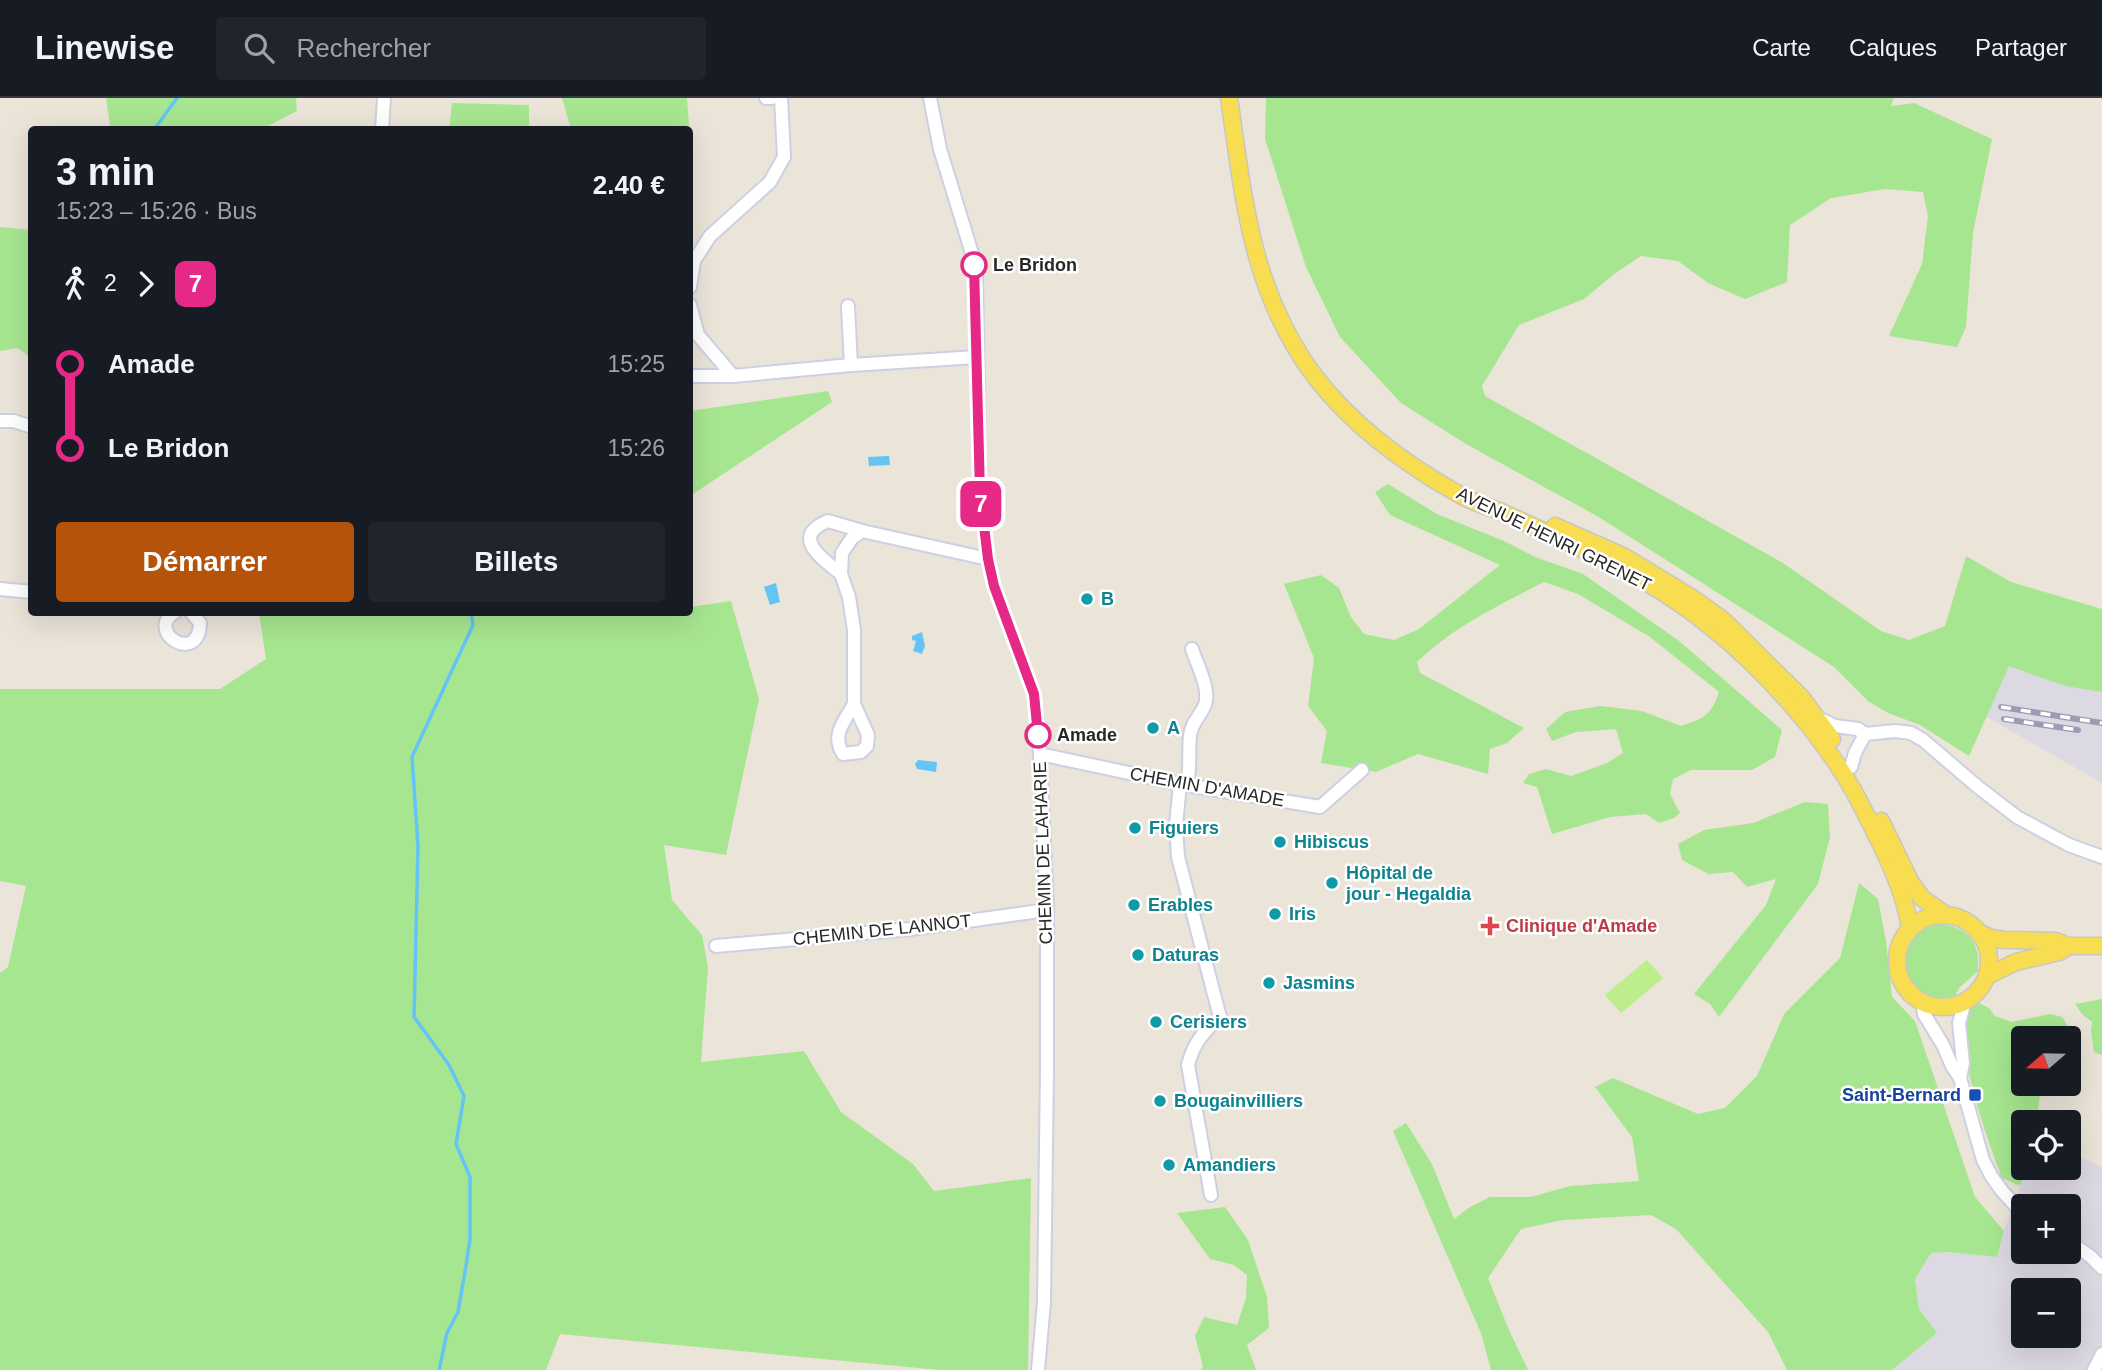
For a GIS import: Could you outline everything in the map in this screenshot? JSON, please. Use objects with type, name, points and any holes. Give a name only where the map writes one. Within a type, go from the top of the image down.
[{"type":"main road","name":"AVENUE HENRI GRENET","points":[[1229,98],[1247,221],[1258,265],[1287,334],[1336,402],[1367,433],[1402,460],[1464,497],[1629,572],[1697,616],[1748,657],[1807,723],[1851,784],[1890,866],[1910,929]]},
{"type":"main road","name":"AVENUE HENRI GRENET","points":[[1438,481],[1463,488],[1625,557],[1664,579],[1723,620],[1778,672],[1816,717],[1851,767],[1910,881],[1922,898],[1946,915]]},
{"type":"main road","points":[[1946,915],[1969,923],[1978,932],[1986,945],[1989,961],[1987,976],[1978,991],[1955,1006],[1944,1007],[1922,1002],[1907,988],[1898,968],[1898,954],[1910,929],[1920,921],[1946,915]]},
{"type":"main road","points":[[1978,932],[2005,940],[2056,941],[2068,946],[2102,946]]},
{"type":"main road","points":[[1987,976],[2016,962],[2059,952],[2068,946]]},
{"type":"street","points":[[382,126],[384,98]]},
{"type":"street","points":[[766,98],[772,98]]},
{"type":"street","points":[[693,268],[694,261],[710,236],[770,182],[784,157],[781,98]]},
{"type":"street","name":"CHEMIN DE LAHARIE","points":[[930,98],[940,149],[974,260],[980,493],[988,559],[994,586],[1034,694],[1040,754],[1047,910],[1044,1302],[1038,1370]]},
{"type":"street","points":[[848,306],[850,365]]},
{"type":"street","points":[[693,316],[698,335],[733,376]]},
{"type":"street","points":[[693,376],[733,376],[976,357]]},
{"type":"street","points":[[0,421],[14,421],[28,426]]},
{"type":"street","points":[[841,574],[815,553],[810,541],[816,526],[828,521],[988,559]]},
{"type":"street","points":[[853,704],[854,630],[849,597],[841,574],[842,553],[852,538],[862,531]]},
{"type":"street","points":[[0,589],[28,592]]},
{"type":"street","points":[[170,616],[166,624],[168,636],[174,642],[186,645],[195,639],[200,631],[200,623],[194,616]]},
{"type":"street","points":[[1192,649],[1205,686],[1206,703],[1191,726],[1191,768],[1183,784],[1175,825],[1178,857],[1220,1017],[1197,1040],[1188,1065],[1211,1195]]},
{"type":"street","points":[[1816,717],[1835,726],[1858,729],[1865,734],[1895,731],[1911,733],[2017,817],[2069,845],[2102,857]]},
{"type":"street","points":[[1851,767],[1865,734]]},
{"type":"street","name":"CHEMIN D'AMADE","points":[[1040,754],[1183,784],[1320,807],[1362,770]]},
{"type":"street","name":"CHEMIN DE LANNOT","points":[[716,946],[910,929],[1047,910]]},
{"type":"street","points":[[1960,1078],[1963,1063],[1959,1023],[1965,1001]]},
{"type":"street","points":[[1922,1002],[1924,1014],[1960,1078],[1983,1160],[2011,1201]]},
{"type":"street","points":[[2081,1250],[2102,1268]]},
{"type":"street","points":[[2094,1370],[2102,1354]]},
{"type":"shaded area","points":[[1999,642],[2102,672],[2102,783],[1983,715]]},
{"type":"shaded area","points":[[2081,1157],[2102,1167],[2102,1370],[1892,1370],[1936,1333],[1919,1309],[1915,1278],[1931,1253],[1997,1257],[2011,1212],[2011,1264],[2081,1264],[2081,1194],[2017,1194],[2022,1180],[2081,1180]]},
{"type":"green space","points":[[106,98],[296,98],[297,111],[268,126],[110,126]]},
{"type":"green space","points":[[562,98],[687,98],[689,126],[570,126]]},
{"type":"green space","points":[[1266,98],[1894,98],[1891,106],[1914,103],[1992,139],[1973,233],[1966,327],[1957,347],[1889,336],[1922,264],[1928,216],[1923,192],[1885,189],[1831,198],[1790,225],[1787,282],[1745,299],[1708,283],[1678,261],[1641,256],[1584,299],[1519,325],[1482,386],[1485,396],[1783,563],[1881,631],[1909,640],[1945,626],[1966,556],[2011,582],[2102,609],[2102,692],[2065,686],[2009,666],[1969,756],[1920,725],[1888,713],[1868,701],[1834,667],[1597,516],[1466,444],[1401,403],[1340,337],[1306,267],[1265,139]]},
{"type":"green space","points":[[452,103],[529,105],[529,126],[449,126]]},
{"type":"green space","points":[[0,227],[28,230],[28,356],[18,348],[0,351]]},
{"type":"green space","points":[[828,391],[832,402],[693,494],[693,411]]},
{"type":"green space","points":[[1388,484],[1437,514],[1504,541],[1535,557],[1583,574],[1678,640],[1782,730],[1775,757],[1752,770],[1691,770],[1673,779],[1670,794],[1680,813],[1674,818],[1659,823],[1646,814],[1610,817],[1552,834],[1537,787],[1523,783],[1529,774],[1546,769],[1571,776],[1607,763],[1623,753],[1616,729],[1576,732],[1552,741],[1546,729],[1565,712],[1601,706],[1642,711],[1681,726],[1706,715],[1719,692],[1650,637],[1578,594],[1544,582],[1461,627],[1417,662],[1420,673],[1524,728],[1507,743],[1490,749],[1488,774],[1418,754],[1376,772],[1321,763],[1327,731],[1308,706],[1314,658],[1284,584],[1321,575],[1339,588],[1351,617],[1364,634],[1394,640],[1419,629],[1500,565],[1390,515],[1375,492]]},
{"type":"green space","points":[[731,601],[759,699],[726,855],[664,845],[672,900],[702,935],[708,967],[701,1062],[804,1051],[841,1112],[913,1164],[934,1191],[1031,1178],[1028,1370],[940,1370],[560,1334],[546,1370],[0,1370],[0,973],[8,967],[26,886],[0,881],[0,689],[220,689],[266,659],[259,616],[693,616],[693,607]]},
{"type":"green space","points":[[1805,802],[1828,804],[1830,837],[1818,884],[1719,1017],[1710,1004],[1694,994],[1766,905],[1776,879],[1747,887],[1733,872],[1709,874],[1682,860],[1678,844],[1704,830],[1753,823]]},
{"type":"green space","points":[[1859,883],[1878,899],[1892,997],[1915,1021],[1975,1197],[2004,1231],[1997,1257],[1931,1253],[1915,1279],[1919,1309],[1937,1333],[1892,1370],[1787,1370],[1768,1332],[1676,1229],[1651,1215],[1563,1220],[1521,1229],[1488,1278],[1528,1370],[1491,1370],[1481,1333],[1393,1131],[1406,1123],[1432,1164],[1454,1219],[1490,1197],[1531,1197],[1570,1186],[1639,1181],[1632,1137],[1595,1087],[1613,1078],[1698,1114],[1725,1108],[1757,1076],[1784,1014],[1840,958]]},
{"type":"green space","points":[[1937,924],[1964,932],[1970,937],[1977,951],[1978,971],[1959,988],[1955,997],[1928,996],[1913,984],[1906,968],[1905,959],[1911,941],[1919,932]]},
{"type":"green space","points":[[1647,960],[1663,978],[1621,1013],[1605,995]]},
{"type":"green space","points":[[2102,999],[2102,1055],[2094,1052],[2092,1022],[2075,1004]]},
{"type":"green space","points":[[1977,1002],[1989,1008],[1995,1016],[2012,1022],[2050,1014],[2062,1017],[2068,1026],[2011,1026],[2011,1096],[2040,1096],[2038,1110],[2011,1110],[2011,1180],[2022,1180],[2020,1186],[2002,1178],[1980,1114],[1967,1060],[1965,1035],[1968,1015]]},
{"type":"green space","points":[[1225,1207],[1248,1240],[1267,1297],[1269,1328],[1247,1345],[1256,1370],[1201,1370],[1203,1366],[1195,1336],[1204,1317],[1237,1325],[1246,1298],[1247,1275],[1234,1265],[1210,1259],[1177,1213]]},
{"type":"water","points":[[889,456],[890,465],[869,466],[868,457]]},
{"type":"water","points":[[776,583],[780,602],[770,605],[764,587]]},
{"type":"water","points":[[922,632],[925,646],[922,654],[913,651],[916,641],[912,640],[912,636]]},
{"type":"water","points":[[918,760],[937,762],[936,772],[917,769],[915,764]]},
{"type":"waterway","points":[[157,126],[177,98]]},
{"type":"waterway","points":[[439,1370],[447,1333],[458,1312],[466,1266],[470,1239],[470,1177],[456,1144],[464,1096],[449,1065],[414,1017],[418,846],[412,757],[473,625],[472,616]]},
{"type":"railway","points":[[2001,707],[2102,723]]},
{"type":"railway","points":[[2004,719],[2078,730]]},
{"type":"bus line","name":"7","points":[[974,265],[980,493],[988,559],[994,586],[1034,694],[1038,735]]},
{"type":"place","name":"Le Bridon","points":[[974,265]]},
{"type":"place","name":"B","points":[[1087,599]]},
{"type":"place","name":"A","points":[[1153,728]]},
{"type":"place","name":"Amade","points":[[1038,735]]},
{"type":"place","name":"Figuiers","points":[[1135,828]]},
{"type":"place","name":"Hibiscus","points":[[1280,842]]},
{"type":"place","name":"Hôpital de jour - Hegaldia","points":[[1332,883]]},
{"type":"place","name":"Erables","points":[[1134,905]]},
{"type":"place","name":"Iris","points":[[1275,914]]},
{"type":"place","name":"Clinique d'Amade","points":[[1490,926]]},
{"type":"place","name":"Daturas","points":[[1138,955]]},
{"type":"place","name":"Jasmins","points":[[1269,983]]},
{"type":"place","name":"Cerisiers","points":[[1156,1022]]},
{"type":"place","name":"Saint-Bernard","points":[[1975,1095]]},
{"type":"place","name":"Bougainvilliers","points":[[1160,1101]]},
{"type":"place","name":"Amandiers","points":[[1169,1165]]}]
